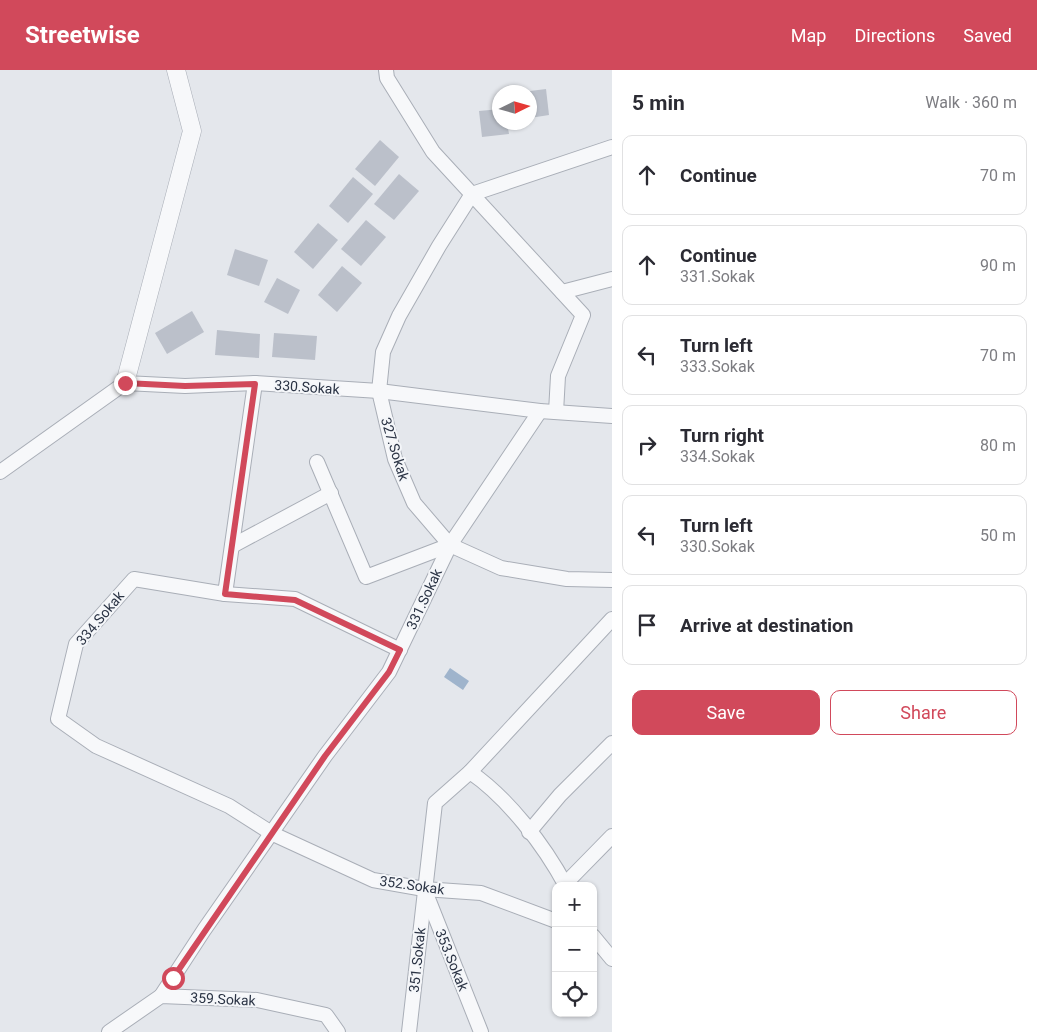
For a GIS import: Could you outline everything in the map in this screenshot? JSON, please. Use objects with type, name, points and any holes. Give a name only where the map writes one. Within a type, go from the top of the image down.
[{"type":"street","points":[[0,472],[125,383],[192,131],[176,70]]},
{"type":"street","points":[[386,70],[387,78],[433,152],[583,315],[558,376],[556,412]]},
{"type":"street","points":[[472,194],[612,147]]},
{"type":"street","name":"327.Sokak","points":[[472,194],[439,246],[399,316],[383,352],[379,391],[395,459],[414,502],[450,545],[501,568],[567,579],[612,580]]},
{"type":"street","points":[[562,292],[612,279]]},
{"type":"street","name":"330.Sokak","points":[[125,383],[185,386],[255,384],[379,391],[556,412],[612,416]]},
{"type":"street","points":[[255,384],[225,594],[295,600],[400,650]]},
{"type":"street","name":"331.Sokak","points":[[161,996],[204,930],[273,834],[325,756],[389,672],[450,545],[540,410]]},
{"type":"street","points":[[317,462],[366,576],[450,545]]},
{"type":"street","points":[[232,546],[331,493]]},
{"type":"street","name":"334.Sokak","points":[[225,594],[134,580],[76,644],[58,719],[96,746],[230,806],[273,834]]},
{"type":"street","name":"351.Sokak","points":[[409,1032],[435,803],[470,772],[612,619]]},
{"type":"street","points":[[529,832],[560,795],[612,742]]},
{"type":"street","points":[[470,772],[488,785],[550,856],[564,882]]},
{"type":"street","name":"352.Sokak","points":[[273,834],[373,880],[424,889],[481,893],[552,920]]},
{"type":"street","points":[[569,882],[612,836]]},
{"type":"street","name":"353.Sokak","points":[[424,889],[481,1032]]},
{"type":"street","points":[[597,941],[612,959]]},
{"type":"street","points":[[110,1032],[161,996]]},
{"type":"street","name":"359.Sokak","points":[[161,996],[257,1000],[326,1015],[338,1032]]},
{"type":"water","points":[[450,668],[469,681],[463,690],[444,677]]},
{"type":"building","points":[[546,89],[549,115],[537,117],[537,90]]},
{"type":"building","points":[[492,110],[492,130],[508,130],[509,134],[482,137],[479,111]]},
{"type":"building","points":[[380,140],[399,157],[375,186],[355,169]]},
{"type":"building","points":[[399,174],[419,191],[394,220],[374,204]]},
{"type":"building","points":[[353,177],[373,194],[348,223],[329,206]]},
{"type":"building","points":[[366,220],[386,237],[361,266],[341,249]]},
{"type":"building","points":[[318,223],[338,240],[313,269],[294,252]]},
{"type":"building","points":[[235,249],[268,260],[259,286],[227,275]]},
{"type":"building","points":[[342,266],[362,283],[337,312],[318,295]]},
{"type":"building","points":[[277,278],[300,290],[288,314],[264,302]]},
{"type":"building","points":[[192,311],[204,332],[167,354],[155,333]]},
{"type":"building","points":[[217,330],[260,334],[259,358],[215,355]]},
{"type":"building","points":[[274,333],[317,336],[315,360],[272,357]]},
{"type":"route","points":[[125,383],[185,386],[255,384],[225,594],[295,600],[400,650],[389,672],[325,756],[273,834],[204,930],[173,978]]}]
